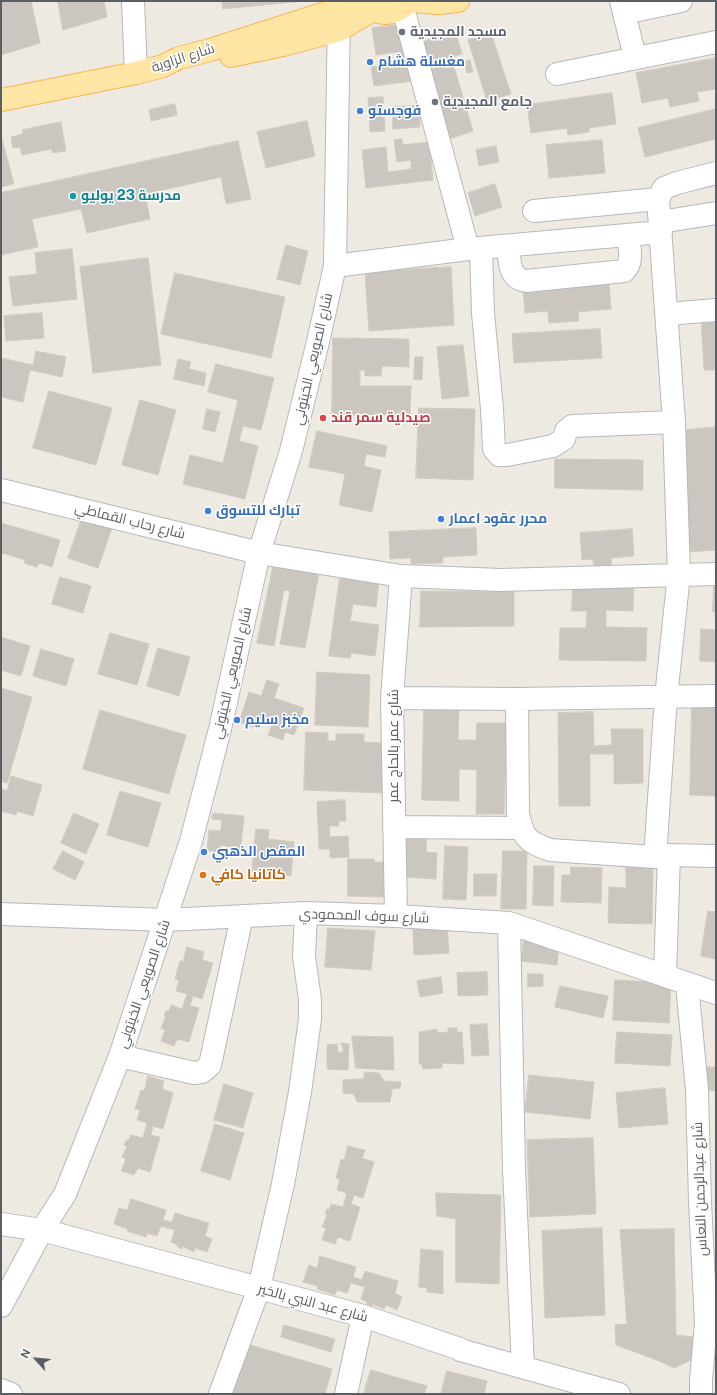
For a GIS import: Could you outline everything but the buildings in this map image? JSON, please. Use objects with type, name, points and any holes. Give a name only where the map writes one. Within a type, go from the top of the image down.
[{"type":"main road","points":[[365,4],[388,14],[396,12],[408,3],[458,1]]},
{"type":"main road","name":"شارع الزاوية","points":[[1,100],[136,73],[163,66],[182,66],[284,45],[339,13],[365,4]]},
{"type":"street","points":[[133,1],[136,73]]},
{"type":"street","points":[[636,57],[622,7],[681,1]]},
{"type":"street","points":[[408,3],[474,249],[483,313],[492,409],[494,449],[499,455],[507,455],[553,446],[564,439],[566,431],[572,426],[674,422]]},
{"type":"street","name":"شارع الصويعي الخيتوني","points":[[1,1306],[42,1230],[64,1194],[120,1056],[191,841],[220,729],[259,553],[291,451],[335,266],[339,13]]},
{"type":"street","points":[[557,74],[716,42]]},
{"type":"street","points":[[665,976],[662,856],[666,697],[679,574],[674,422],[658,199],[664,188],[677,183],[716,173]]},
{"type":"street","points":[[534,211],[658,199]]},
{"type":"street","points":[[335,266],[474,249],[628,235],[716,213]]},
{"type":"street","points":[[508,246],[511,270],[513,274],[517,278],[526,281],[624,270],[630,263],[628,235]]},
{"type":"street","points":[[667,314],[716,310]]},
{"type":"street","name":"شارع رحاب القماطي","points":[[1,490],[259,553],[401,576],[500,580],[716,574]]},
{"type":"street","name":"شارع عمر بالحاج عمر","points":[[396,916],[392,698],[401,576]]},
{"type":"street","points":[[392,698],[517,699],[716,696]]},
{"type":"street","points":[[517,699],[518,813],[521,828],[526,838],[536,845],[550,850],[662,856],[716,856]]},
{"type":"street","points":[[394,827],[521,828]]},
{"type":"street","points":[[220,1394],[259,1288],[283,1184],[300,1092],[310,1019],[310,1000],[304,956],[306,913]]},
{"type":"street","name":"شارع سوف المحمودي","points":[[1,914],[166,920],[306,913],[396,916],[508,923],[716,993]]},
{"type":"street","points":[[120,1056],[194,1073],[202,1072],[210,1065],[242,916]]},
{"type":"street","points":[[508,923],[514,1169],[524,1367]]},
{"type":"street","name":"شارع عبدالرحمن النعاس","points":[[687,984],[697,1090],[700,1202],[706,1323],[701,1394]]},
{"type":"street","name":"شارع عبد النبي بالخير","points":[[1,1224],[42,1230],[364,1316],[460,1350],[619,1394]]},
{"type":"street","points":[[346,1394],[364,1316]]},
{"type":"street","points":[[1,1390],[12,1394]]},
{"type":"place","name":"مسجد المجيدية","points":[[402,32]]},
{"type":"place","name":"مغسلة هشام","points":[[370,62]]},
{"type":"place","name":"جامع المجيدية","points":[[435,102]]},
{"type":"place","name":"فوجستو","points":[[360,111]]},
{"type":"place","name":"مدرسة 23 يوليو","points":[[73,196]]},
{"type":"place","name":"صيدلية سمر قند","points":[[323,418]]},
{"type":"place","name":"تبارك للتسوق","points":[[208,511]]},
{"type":"place","name":"محرر عقود اعمار","points":[[441,519]]},
{"type":"place","name":"مخبز سليم","points":[[237,720]]},
{"type":"place","name":"المقص الذهبي","points":[[204,852]]},
{"type":"place","name":"كاتانيا كافي","points":[[203,875]]}]
